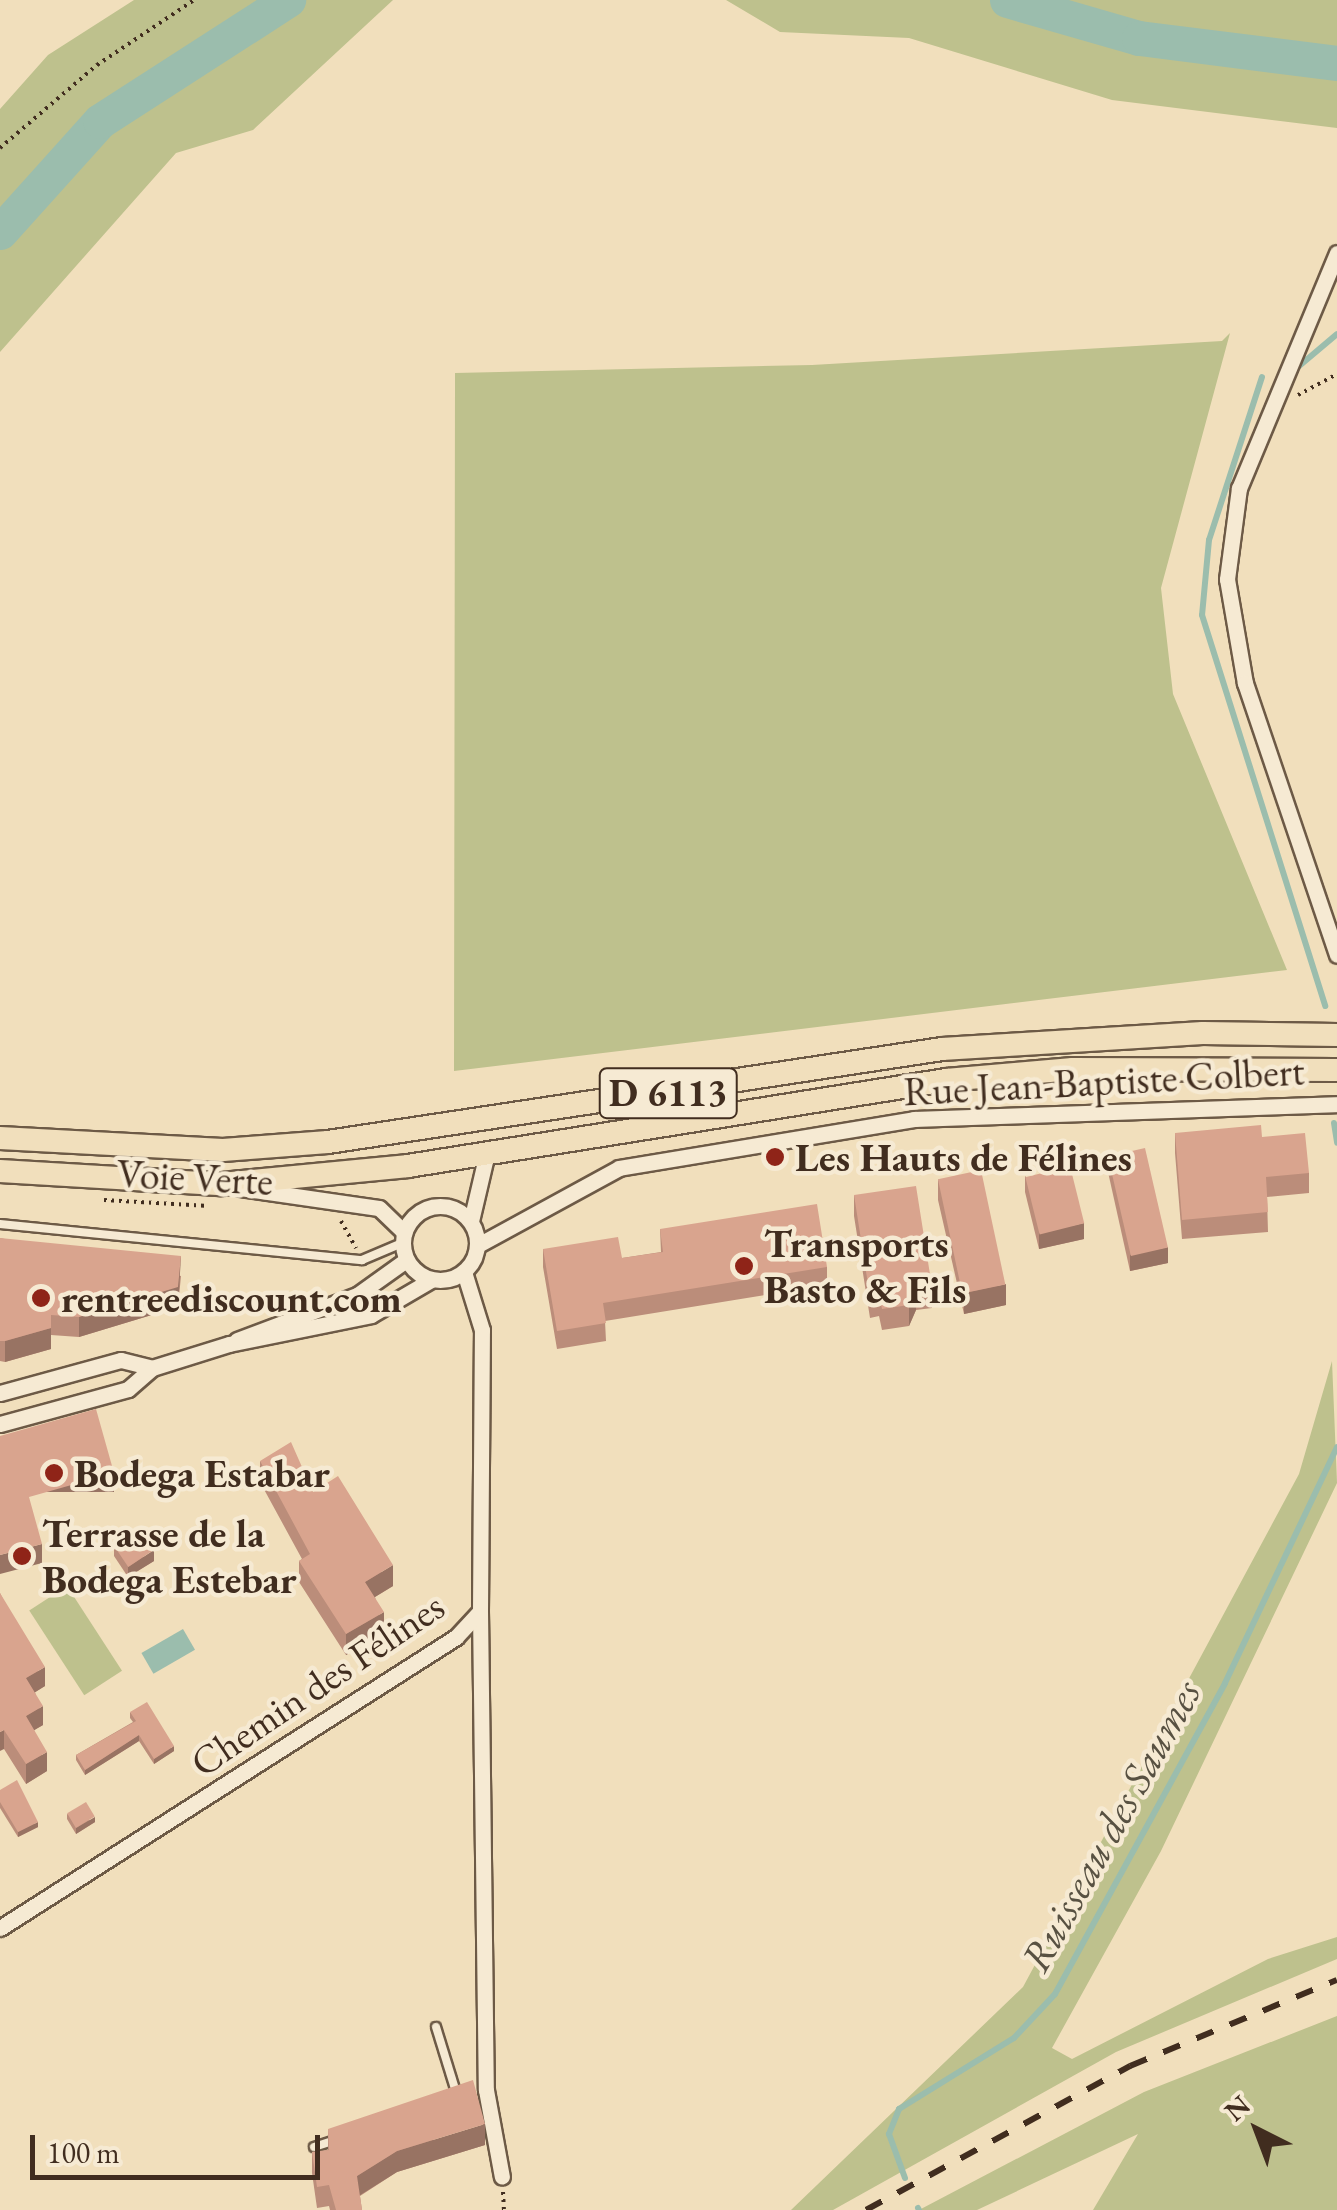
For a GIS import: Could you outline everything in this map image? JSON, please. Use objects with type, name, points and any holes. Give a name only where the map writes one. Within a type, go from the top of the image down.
[{"type":"main road","name":"D 6113","points":[[0,1138],[293,1144],[942,1049],[1203,1032],[1337,1035]]},
{"type":"main road","name":"D 6113","points":[[0,1172],[223,1195],[946,1080],[1073,1069],[1337,1070]]},
{"type":"street","points":[[1337,253],[1264,416],[1239,488],[1227,578],[1250,699],[1337,955]]},
{"type":"street","name":"Rue Jean-Baptiste Colbert","points":[[478,1245],[619,1168],[712,1152],[1035,1109],[1337,1104]]},
{"type":"street","points":[[229,1344],[371,1315],[431,1280],[464,1272],[478,1245],[470,1221],[487,1152]]},
{"type":"street","points":[[223,1195],[379,1208],[403,1237],[406,1260],[431,1280]]},
{"type":"street","points":[[403,1237],[431,1206],[470,1221]]},
{"type":"street","points":[[0,1424],[128,1388],[152,1368],[229,1344],[357,1295],[406,1260]]},
{"type":"street","name":"Chemin des Félines","points":[[0,1928],[456,1637],[480,1610],[482,1330],[464,1272]]},
{"type":"street","points":[[0,1393],[121,1360],[152,1368]]},
{"type":"street","points":[[480,1610],[486,2090],[502,2177]]},
{"type":"lane","points":[[0,1224],[362,1260],[403,1237]]},
{"type":"lane","points":[[436,2027],[458,2097]]},
{"type":"lane","points":[[440,2103],[486,2090]]},
{"type":"lane","points":[[314,2147],[350,2135]]},
{"type":"path","points":[[0,148],[97,65],[194,0]]},
{"type":"path","points":[[1264,416],[1337,374]]},
{"type":"path","name":"Voie Verte","points":[[86,1198],[223,1195]]},
{"type":"path","name":"Voie Verte","points":[[324,1216],[340,1218],[362,1260]]},
{"type":"green space","points":[[134,0],[393,0],[253,130],[176,153],[0,352],[0,109],[48,55]]},
{"type":"green space","points":[[726,0],[1337,0],[1337,128],[1112,100],[909,38],[780,32]]},
{"type":"green space","points":[[1230,333],[1161,588],[1173,694],[1287,970],[454,1071],[455,373],[812,365],[1222,341]]},
{"type":"green space","points":[[1332,1361],[1337,1483],[1161,1851],[1052,2048],[1072,2059],[1268,1959],[1337,1937],[1337,1959],[1116,2052],[833,2210],[791,2210],[1023,1987],[1299,1474]]},
{"type":"green space","points":[[67,1586],[122,1671],[84,1695],[29,1611]]},
{"type":"green space","points":[[1337,2016],[1337,2210],[1093,2210],[1138,2134],[977,2210],[919,2210],[1144,2092]]},
{"type":"shaded area","points":[[183,1629],[195,1650],[153,1674],[141,1653]]},
{"type":"building","points":[[1261,1125],[1262,1137],[1305,1133],[1309,1173],[1266,1177],[1268,1212],[1182,1220],[1175,1133]]},
{"type":"building","points":[[1145,1148],[1168,1247],[1131,1256],[1108,1157]]},
{"type":"building","points":[[1070,1166],[1084,1223],[1040,1234],[1025,1177]]},
{"type":"building","points":[[981,1170],[1005,1284],[962,1294],[938,1179]]},
{"type":"building","points":[[916,1186],[932,1287],[916,1289],[909,1305],[882,1309],[879,1295],[870,1297],[854,1195]]},
{"type":"building","points":[[817,1204],[827,1267],[603,1303],[606,1323],[557,1331],[543,1249],[618,1237],[622,1258],[663,1252],[660,1229]]},
{"type":"building","points":[[0,1238],[181,1256],[178,1287],[79,1317],[51,1315],[51,1328],[0,1341]]},
{"type":"building","points":[[96,1409],[114,1473],[29,1497],[42,1544],[0,1555],[0,1436]]},
{"type":"building","points":[[291,1442],[313,1492],[338,1476],[393,1565],[365,1582],[384,1612],[346,1634],[299,1561],[310,1554],[260,1461]]},
{"type":"building","points":[[140,1529],[154,1550],[128,1567],[114,1546]]},
{"type":"building","points":[[0,1593],[45,1667],[26,1678],[43,1706],[26,1716],[47,1752],[26,1764],[4,1730],[0,1732]]},
{"type":"building","points":[[147,1702],[174,1746],[154,1759],[139,1735],[85,1770],[76,1755],[136,1721],[130,1712]]},
{"type":"building","points":[[17,1780],[38,1822],[18,1832],[0,1802],[0,1790]]},
{"type":"building","points":[[86,1802],[95,1817],[76,1828],[67,1813]]},
{"type":"building","points":[[473,2080],[485,2124],[397,2151],[357,2176],[362,2210],[336,2210],[329,2185],[317,2187],[312,2152],[329,2150],[328,2129]]},
{"type":"waterway","points":[[0,232],[100,121],[288,0]]},
{"type":"waterway","points":[[1007,0],[1139,38],[1337,63]]},
{"type":"waterway","name":"Ruisseau des Saumes","points":[[1298,367],[1337,334]]},
{"type":"waterway","name":"Ruisseau des Saumes","points":[[1262,377],[1209,540],[1202,615],[1325,1006]]},
{"type":"waterway","name":"Ruisseau des Saumes","points":[[1334,1123],[1337,1143]]},
{"type":"waterway","name":"Ruisseau des Saumes","points":[[905,2178],[889,2134],[899,2109],[1014,2038],[1055,1994],[1225,1683],[1337,1447]]},
{"type":"railway","points":[[866,2210],[1130,2066],[1337,1980]]},
{"type":"place","name":"Les Hauts de Félines","points":[[775,1157]]},
{"type":"place","name":"Transports Basto & Fils","points":[[744,1266]]},
{"type":"place","name":"rentreediscount.com","points":[[41,1298]]},
{"type":"place","name":"Bodega Estabar","points":[[54,1473]]},
{"type":"place","name":"Terrasse de la Bodega Estebar","points":[[22,1556]]}]
